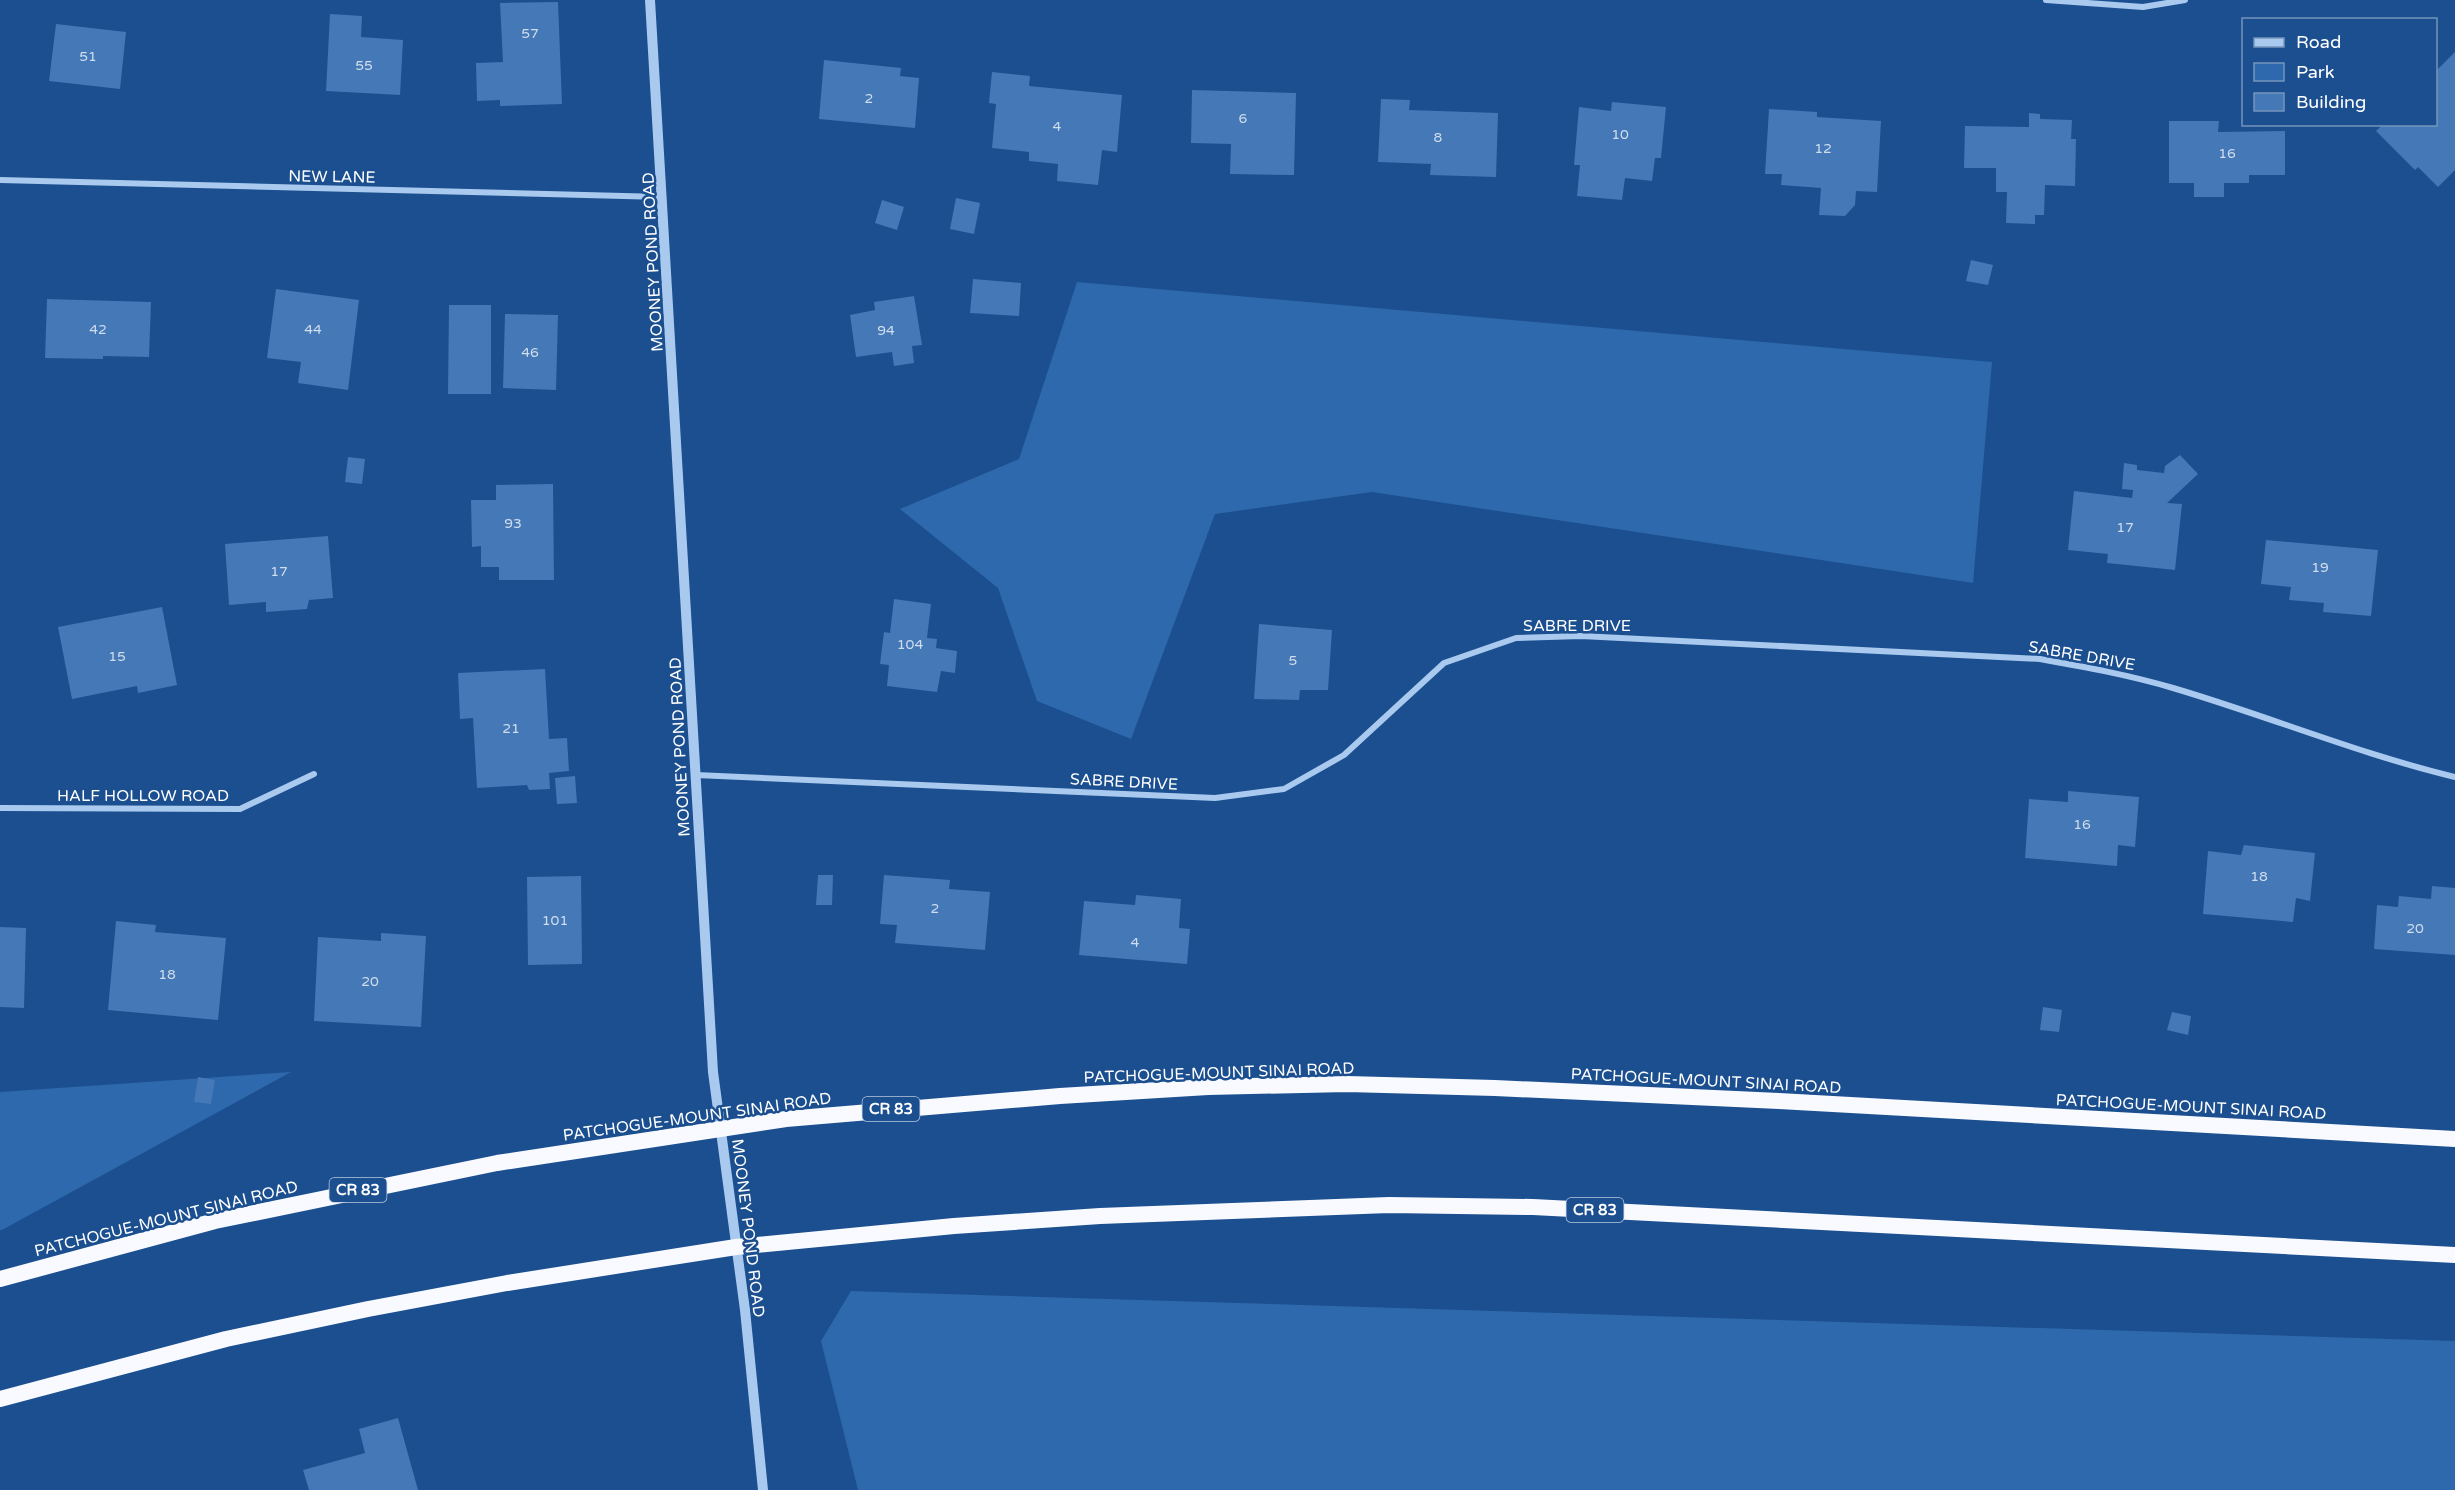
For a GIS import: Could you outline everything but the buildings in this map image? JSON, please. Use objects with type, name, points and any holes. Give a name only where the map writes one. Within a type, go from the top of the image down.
[{"type":"highway","name":"PATCHOGUE-MOUNT SINAI ROAD","points":[[0,1279],[215,1221],[497,1163],[722,1127],[926,1105],[1060,1095],[1208,1087],[1347,1084],[1495,1088],[1779,1101],[2455,1139]]},
{"type":"highway","name":"CR 83","points":[[0,1399],[226,1339],[507,1283],[736,1247],[954,1226],[1100,1216],[1389,1205],[1533,1207],[2455,1255]]},
{"type":"street","name":"MOONEY POND ROAD","points":[[650,0],[664,197],[713,1072],[722,1127],[763,1490]]},
{"type":"street","points":[[2046,0],[2143,7],[2185,0]]},
{"type":"street","name":"NEW LANE","points":[[0,180],[664,197]]},
{"type":"street","name":"SABRE DRIVE","points":[[696,775],[1215,798],[1284,789],[1344,755],[1444,663],[1516,638],[1581,636],[2040,659],[2113,672],[2174,688],[2344,747],[2455,777]]},
{"type":"street","name":"HALF HOLLOW ROAD","points":[[0,808],[240,809],[314,774]]},
{"type":"green space","points":[[1077,282],[1992,362],[1973,583],[1372,492],[1215,514],[1131,739],[1037,701],[998,588],[900,509],[1019,459]]},
{"type":"green space","points":[[291,1072],[2,1230],[0,1230],[0,1092]]},
{"type":"green space","points":[[851,1291],[2455,1341],[2455,1490],[858,1490],[821,1341]]}]
